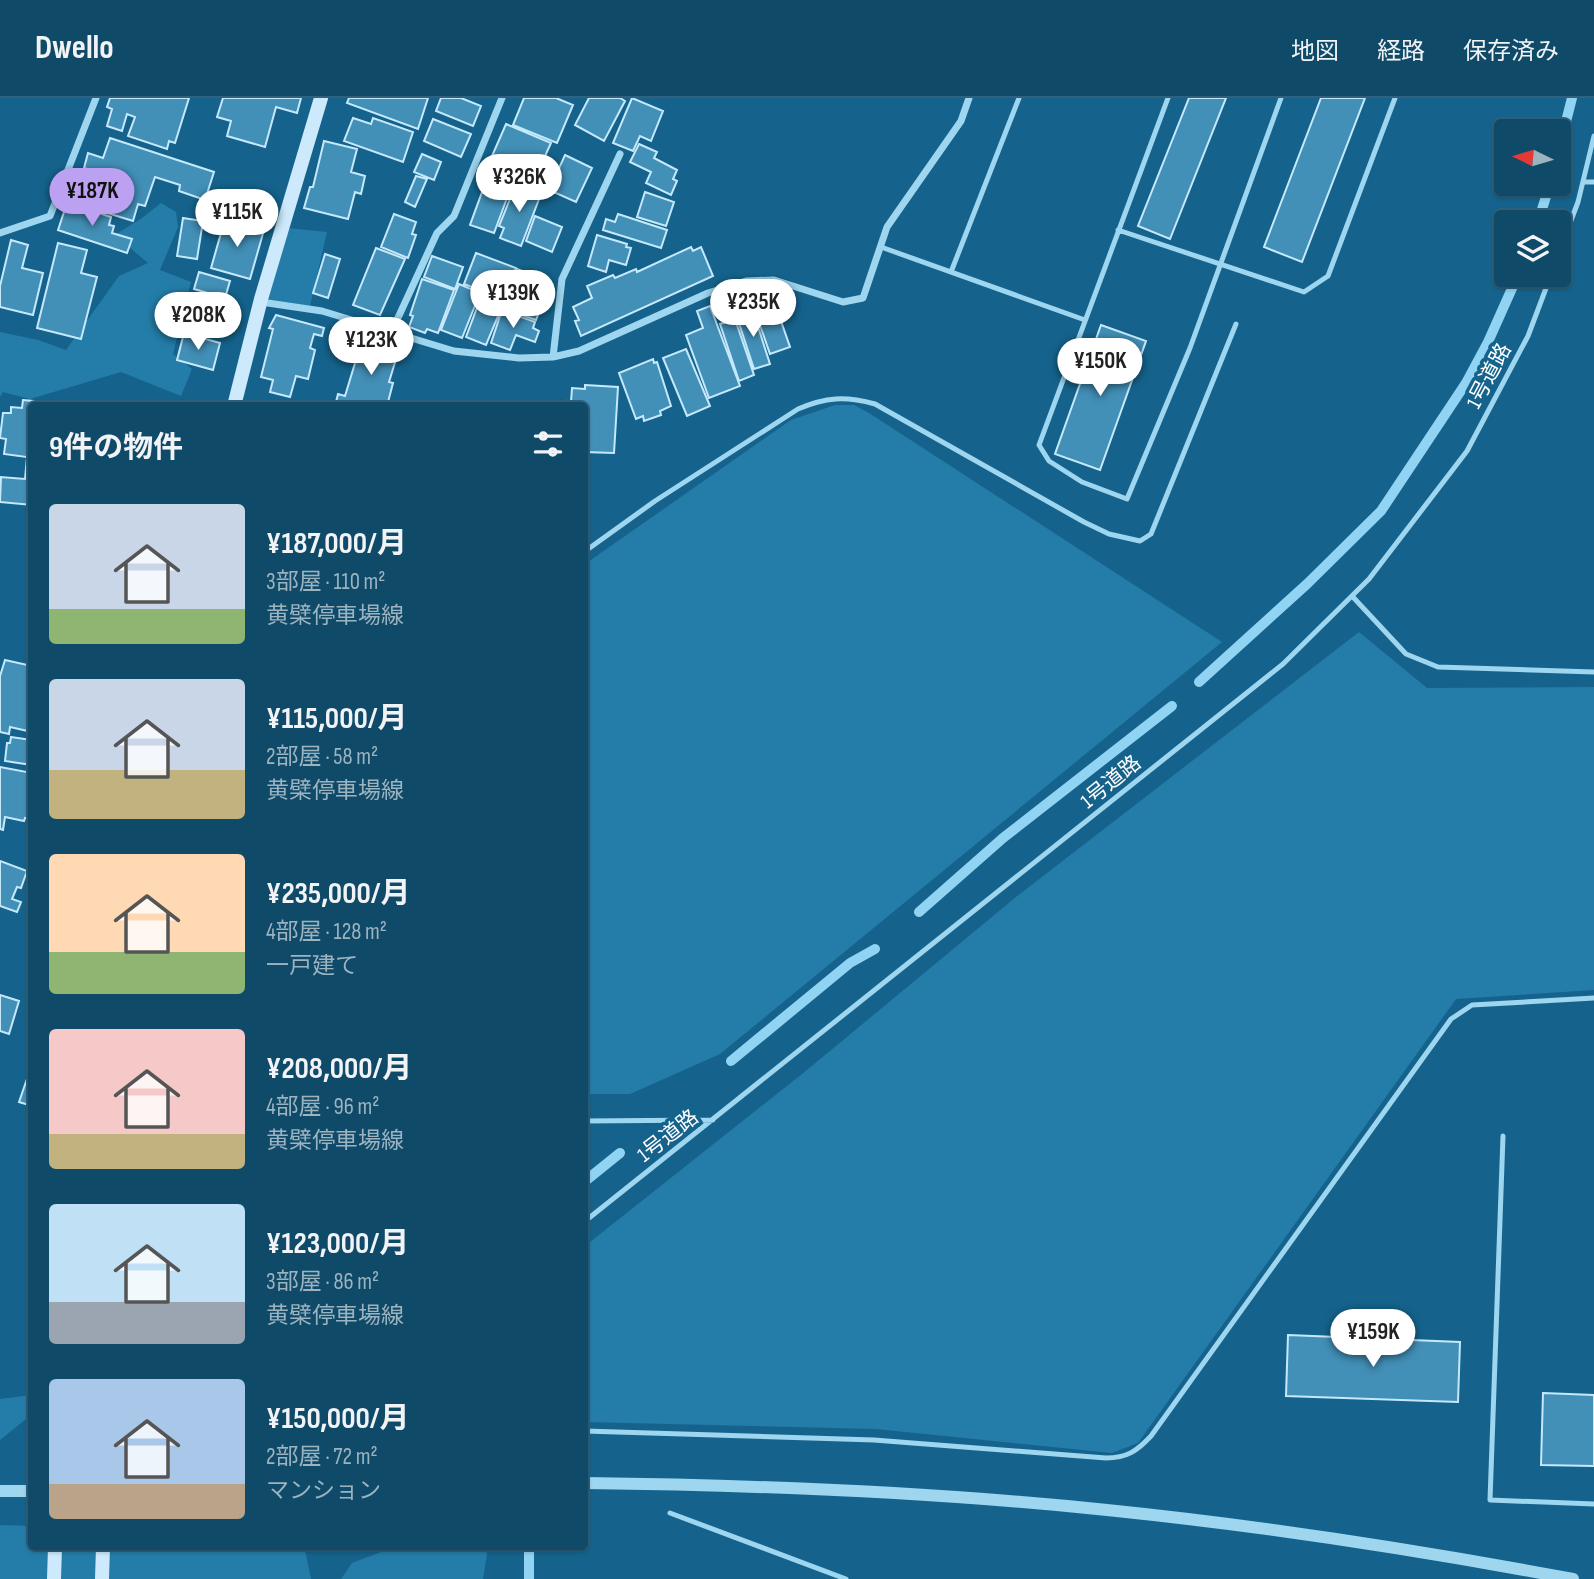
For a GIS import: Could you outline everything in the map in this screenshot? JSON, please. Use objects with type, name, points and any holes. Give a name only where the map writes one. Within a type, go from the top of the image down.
[{"type":"main road","points":[[235,402],[260,302],[321,98]]},
{"type":"main road","points":[[54,1579],[55,1550]]},
{"type":"main road","points":[[102,1579],[103,1550]]},
{"type":"street","points":[[0,233],[50,216],[96,98]]},
{"type":"street","points":[[391,333],[437,233],[454,216],[502,98]]},
{"type":"street","points":[[260,302],[322,311],[454,351],[519,358],[553,358],[579,351],[699,297],[746,281],[774,280],[843,302],[863,298],[887,227],[961,121],[969,98]]},
{"type":"street","points":[[553,358],[562,279],[620,154]]},
{"type":"street","points":[[588,1483],[696,1484],[1106,1509],[1430,1552],[1573,1579]]},
{"type":"street","points":[[0,1491],[28,1491]]},
{"type":"lane","points":[[951,272],[1019,98]]},
{"type":"lane","points":[[1168,98],[1039,445],[1048,461],[1082,482],[1127,499],[1191,348],[1219,264],[1281,98]]},
{"type":"lane","points":[[1118,230],[1304,292],[1328,276],[1395,98]]},
{"type":"lane","points":[[1571,220],[1594,136]]},
{"type":"lane","points":[[1583,181],[1594,182]]},
{"type":"lane","points":[[881,247],[1085,320]]},
{"type":"lane","name":"1号道路","points":[[588,1219],[1283,664],[1369,579],[1467,451],[1528,336],[1546,287]]},
{"type":"lane","points":[[588,549],[655,501],[798,409],[818,400],[854,398],[875,404],[1084,522],[1109,534],[1140,541],[1151,534],[1236,324]]},
{"type":"lane","points":[[1352,596],[1406,654],[1438,667],[1594,672]]},
{"type":"lane","points":[[588,1431],[874,1440],[1106,1458],[1129,1455],[1151,1436],[1451,1019],[1472,1005],[1594,998]]},
{"type":"lane","points":[[588,1121],[713,1120]]},
{"type":"lane","points":[[1503,1136],[1490,1500],[1594,1504]]},
{"type":"lane","points":[[670,1513],[846,1579]]},
{"type":"shaded area","points":[[161,203],[176,212],[178,227],[160,270],[191,282],[173,354],[192,369],[181,396],[121,372],[30,399],[3,392],[0,397],[0,332],[38,340],[66,350],[119,276],[148,263],[115,235]]},
{"type":"shaded area","points":[[287,228],[327,232],[310,306],[265,299]]},
{"type":"shaded area","points":[[835,405],[854,405],[1222,642],[720,1054],[630,1094],[588,1094],[588,562],[791,420]]},
{"type":"shaded area","points":[[1359,632],[1427,688],[1594,687],[1594,990],[1456,999],[1138,1443],[1112,1453],[876,1429],[588,1422],[588,1244],[807,1070],[1016,897]]},
{"type":"shaded area","points":[[28,1395],[28,1417],[0,1440],[0,1399]]},
{"type":"shaded area","points":[[0,1525],[28,1526],[28,1550],[305,1550],[311,1579],[0,1579]]},
{"type":"shaded area","points":[[386,1550],[486,1550],[487,1554],[483,1579],[341,1579],[352,1563]]},
{"type":"building","points":[[110,98],[189,98],[175,143],[169,141],[167,149],[128,136],[135,117],[127,114],[122,131],[107,126],[112,109],[107,107]]},
{"type":"building","points":[[223,98],[301,98],[297,113],[276,107],[265,147],[227,136],[231,121],[217,117]]},
{"type":"building","points":[[349,98],[428,98],[418,129],[347,103]]},
{"type":"building","points":[[441,98],[461,98],[481,106],[473,126],[436,111]]},
{"type":"building","points":[[524,98],[556,98],[573,105],[557,143],[513,125]]},
{"type":"building","points":[[589,98],[620,98],[625,101],[604,141],[575,125]]},
{"type":"building","points":[[632,98],[663,111],[651,141],[640,136],[633,151],[613,143]]},
{"type":"building","points":[[1189,98],[1226,98],[1170,239],[1138,226]]},
{"type":"building","points":[[1321,98],[1365,98],[1302,262],[1264,247]]},
{"type":"building","points":[[353,118],[371,124],[373,118],[413,132],[403,162],[344,141]]},
{"type":"building","points":[[433,119],[471,134],[461,157],[424,141]]},
{"type":"building","points":[[506,124],[551,143],[540,167],[553,172],[545,189],[518,178],[520,173],[513,171],[515,166],[492,156]]},
{"type":"building","points":[[110,138],[214,172],[205,200],[179,191],[180,185],[155,177],[145,206],[138,204],[133,221],[85,206],[97,172],[84,168],[88,153],[103,158]]},
{"type":"building","points":[[324,141],[357,149],[351,172],[365,176],[361,194],[355,192],[348,219],[304,208],[310,187],[313,187]]},
{"type":"building","points":[[639,144],[657,152],[654,158],[677,170],[673,179],[677,181],[671,195],[646,183],[651,172],[630,162]]},
{"type":"building","points":[[422,154],[441,162],[434,180],[414,172]]},
{"type":"building","points":[[565,155],[592,168],[576,202],[549,190]]},
{"type":"building","points":[[489,173],[513,182],[494,233],[470,225]]},
{"type":"building","points":[[416,176],[427,179],[415,207],[405,202]]},
{"type":"building","points":[[516,184],[541,194],[521,246],[500,238],[504,228],[499,226]]},
{"type":"building","points":[[645,192],[674,202],[666,226],[637,217]]},
{"type":"building","points":[[67,203],[111,217],[109,225],[114,226],[112,233],[132,239],[127,253],[58,230]]},
{"type":"building","points":[[394,214],[416,222],[412,234],[416,235],[408,258],[381,247]]},
{"type":"building","points":[[618,214],[667,230],[661,248],[603,230],[606,219],[615,222]]},
{"type":"building","points":[[535,216],[562,227],[552,252],[526,241]]},
{"type":"building","points":[[183,218],[203,221],[197,259],[177,256]]},
{"type":"building","points":[[225,219],[264,230],[250,279],[211,268]]},
{"type":"building","points":[[597,235],[627,244],[626,247],[631,248],[626,265],[609,260],[606,272],[588,266]]},
{"type":"building","points":[[11,240],[28,245],[22,268],[43,273],[33,315],[0,307],[0,286]]},
{"type":"building","points":[[58,243],[87,250],[81,273],[97,277],[81,339],[37,328]]},
{"type":"building","points":[[691,247],[693,251],[701,247],[713,276],[581,336],[575,321],[579,320],[573,307],[592,298],[587,286],[613,275],[615,278],[636,269],[637,272]]},
{"type":"building","points":[[376,248],[405,259],[380,315],[353,305]]},
{"type":"building","points":[[476,253],[516,268],[503,299],[464,284]]},
{"type":"building","points":[[325,254],[340,259],[328,298],[313,293]]},
{"type":"building","points":[[432,256],[463,267],[455,289],[424,277]]},
{"type":"building","points":[[517,269],[536,276],[532,286],[547,292],[536,320],[503,308]]},
{"type":"building","points":[[199,272],[230,281],[225,298],[194,289]]},
{"type":"building","points":[[422,279],[454,290],[438,333],[427,329],[425,333],[409,327],[413,316],[410,315]]},
{"type":"building","points":[[459,284],[480,293],[462,338],[441,330]]},
{"type":"building","points":[[193,296],[224,305],[219,322],[188,313]]},
{"type":"building","points":[[481,297],[501,309],[486,345],[466,337]]},
{"type":"building","points":[[774,301],[790,347],[770,354],[754,308]]},
{"type":"building","points":[[710,306],[740,386],[709,398],[686,335],[703,328],[697,311]]},
{"type":"building","points":[[752,308],[770,364],[754,369],[736,314]]},
{"type":"building","points":[[502,310],[535,322],[533,328],[539,331],[535,342],[516,335],[510,350],[491,343]]},
{"type":"building","points":[[276,315],[324,328],[322,336],[314,334],[310,348],[315,350],[308,379],[296,376],[290,397],[270,392],[273,380],[261,377],[273,329],[269,328]]},
{"type":"building","points":[[735,319],[754,375],[739,381],[720,324]]},
{"type":"building","points":[[1101,325],[1146,341],[1100,470],[1055,454]]},
{"type":"building","points":[[184,333],[220,343],[213,370],[177,360]]},
{"type":"building","points":[[362,340],[404,353],[403,357],[397,356],[389,382],[393,383],[388,402],[336,402],[338,394],[345,396]]},
{"type":"building","points":[[686,349],[710,406],[687,416],[663,358]]},
{"type":"building","points":[[653,359],[654,363],[657,362],[671,406],[660,411],[661,415],[644,421],[643,416],[636,419],[619,373]]},
{"type":"building","points":[[585,385],[618,387],[614,453],[588,452],[588,402],[571,402],[572,388],[585,389]]},
{"type":"building","points":[[23,400],[44,402],[28,402],[28,505],[0,502],[1,477],[25,479],[27,457],[4,454],[6,439],[0,438],[3,413],[11,413],[11,407],[22,408]]},
{"type":"building","points":[[5,660],[28,665],[28,731],[10,727],[9,734],[0,732],[0,676]]},
{"type":"building","points":[[11,737],[28,739],[28,764],[5,761],[7,743],[10,743]]},
{"type":"building","points":[[0,767],[28,772],[28,818],[24,821],[5,817],[3,830],[0,829]]},
{"type":"building","points":[[0,861],[27,871],[21,888],[17,887],[12,899],[21,902],[17,912],[0,906]]},
{"type":"building","points":[[0,995],[19,1001],[9,1034],[0,1031]]},
{"type":"building","points":[[27,1079],[28,1079],[28,1105],[19,1102]]},
{"type":"building","points":[[1288,1335],[1460,1342],[1458,1402],[1286,1396]]},
{"type":"building","points":[[1543,1393],[1594,1395],[1594,1466],[1541,1465]]},
{"type":"waterway","points":[[1567,119],[1572,98]]},
{"type":"waterway","points":[[1542,210],[1546,196]]},
{"type":"waterway","points":[[1199,682],[1307,584],[1381,511],[1466,383],[1513,287]]},
{"type":"waterway","points":[[919,912],[1003,838],[1172,706]]},
{"type":"waterway","points":[[731,1061],[850,963],[875,949]]},
{"type":"waterway","points":[[588,1179],[620,1153]]},
{"type":"waterway","points":[[529,1550],[529,1579]]}]
